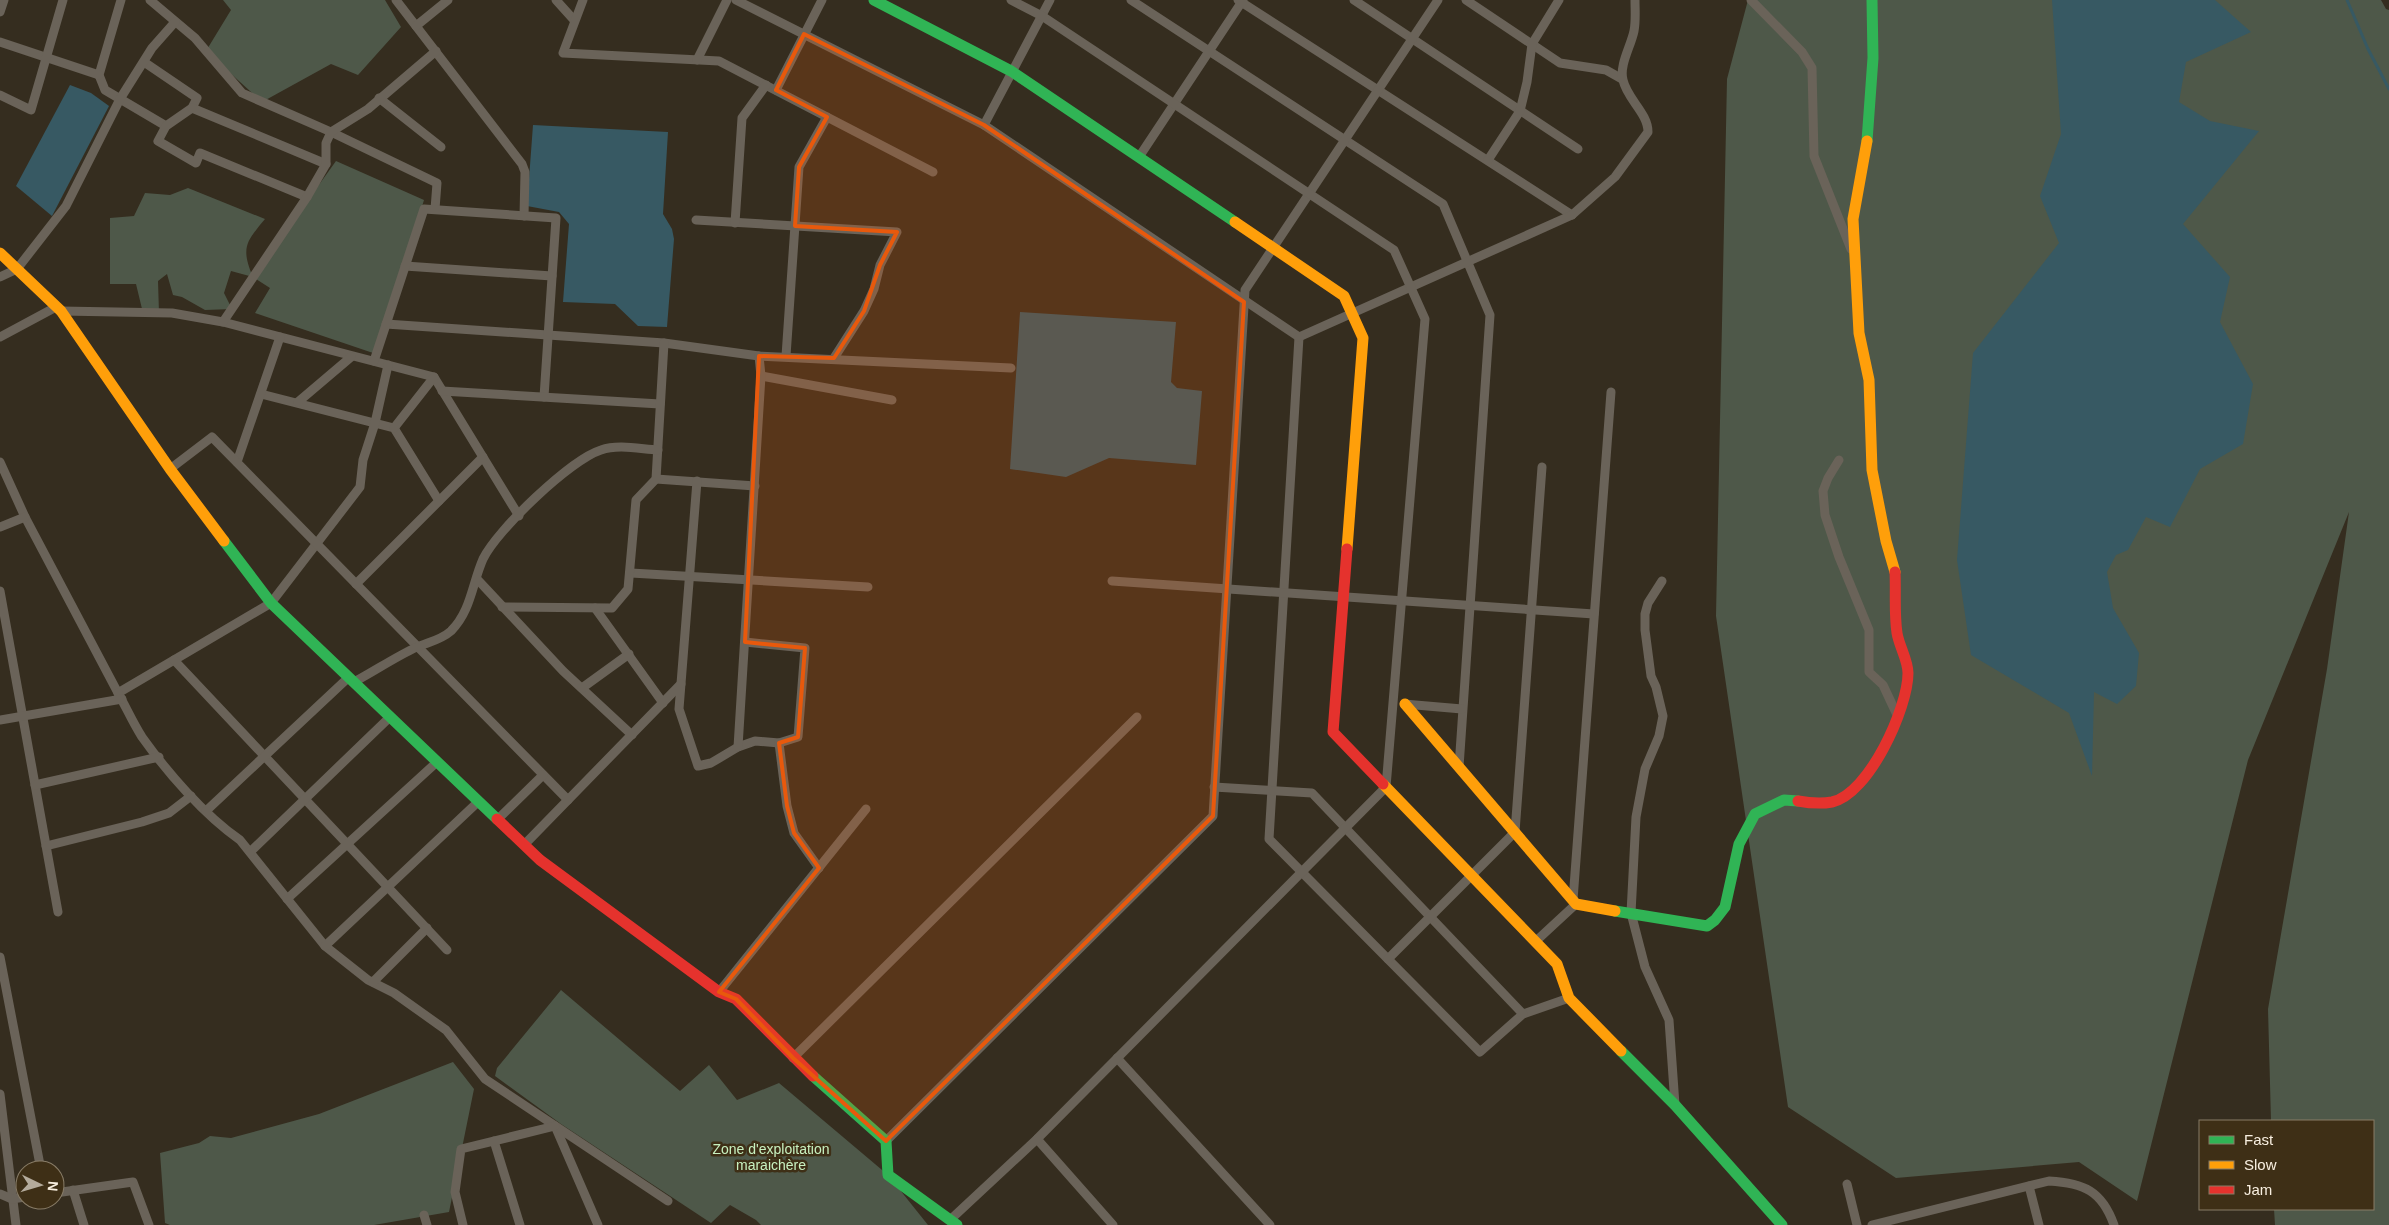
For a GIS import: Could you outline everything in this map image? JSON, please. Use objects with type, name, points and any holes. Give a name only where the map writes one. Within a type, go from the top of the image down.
[{"type":"street","points":[[0,12],[4,0]]},
{"type":"street","points":[[0,95],[31,110],[63,0]]},
{"type":"street","points":[[121,0],[99,75],[104,90],[166,126]]},
{"type":"street","points":[[150,0],[195,38],[242,93],[331,132],[437,183],[435,209]]},
{"type":"street","points":[[396,0],[522,164],[525,172],[524,216]]},
{"type":"street","points":[[416,26],[448,0]]},
{"type":"street","points":[[556,0],[574,20]]},
{"type":"street","points":[[583,0],[563,53],[719,61],[933,172]]},
{"type":"street","points":[[697,60],[727,0]]},
{"type":"street","points":[[736,0],[984,125],[1244,302],[1299,337]]},
{"type":"street","points":[[776,90],[822,0]]},
{"type":"street","points":[[874,0],[1011,71],[1344,296],[1363,338],[1333,732],[1557,964],[1569,998],[1675,1105],[1782,1225]]},
{"type":"street","points":[[0,253],[59,309],[170,469],[270,603],[540,860],[719,992],[736,999],[793,1058],[886,1140],[888,1175],[953,1223],[1386,787],[1425,319],[1394,250],[1042,16],[1011,0]]},
{"type":"street","points":[[984,125],[1050,0]]},
{"type":"street","points":[[1132,0],[1442,204],[1490,315],[1459,768]]},
{"type":"street","points":[[1354,0],[1578,149]]},
{"type":"street","points":[[886,1140],[1213,816],[1245,290],[1438,0]]},
{"type":"street","points":[[1466,0],[1566,66],[1606,70],[1622,79]]},
{"type":"street","points":[[1488,160],[1520,111],[1527,82],[1532,44],[1560,0]]},
{"type":"street","points":[[1299,337],[1572,215],[1615,177],[1648,132],[1648,125],[1629,96],[1622,79],[1634,28],[1635,0]]},
{"type":"street","points":[[1751,0],[1802,52],[1812,68],[1814,156],[1854,256]]},
{"type":"street","points":[[1405,704],[1574,902],[1707,926],[1725,907],[1739,844],[1755,814],[1784,800],[1828,803],[1849,795],[1866,778],[1888,740],[1898,717],[1907,688],[1908,671],[1897,633],[1895,569],[1886,541],[1872,470],[1869,380],[1859,332],[1854,256],[1854,210],[1865,160],[1870,106],[1873,58],[1872,0]]},
{"type":"street","points":[[1138,157],[1241,1],[1572,215]]},
{"type":"street","points":[[0,277],[17,269],[66,206],[120,100],[152,48],[175,22]]},
{"type":"street","points":[[0,42],[46,59],[99,75]]},
{"type":"street","points":[[223,322],[307,197],[326,164],[326,143],[331,132],[368,109],[436,51]]},
{"type":"street","points":[[144,62],[197,98],[192,108],[166,126],[158,141],[196,163],[200,154],[307,197]]},
{"type":"street","points":[[735,223],[742,118],[766,85]]},
{"type":"street","points":[[380,98],[441,147]]},
{"type":"street","points":[[192,108],[326,164]]},
{"type":"street","points":[[786,356],[799,168],[826,116]]},
{"type":"street","points":[[374,362],[424,209],[556,218],[544,397]]},
{"type":"street","points":[[696,220],[897,232],[880,265],[874,289],[864,311],[834,358]]},
{"type":"street","points":[[405,266],[552,276]]},
{"type":"street","points":[[0,337],[59,309],[172,313],[223,322],[351,357],[434,377],[519,516]]},
{"type":"street","points":[[386,324],[664,343],[759,356],[834,358],[1011,368]]},
{"type":"street","points":[[237,462],[280,337]]},
{"type":"street","points":[[1299,337],[1269,839],[1480,1052],[1523,1014],[1569,998]]},
{"type":"street","points":[[502,606],[612,608],[628,589],[631,573],[636,500],[656,479],[664,343]]},
{"type":"street","points":[[738,747],[761,376],[759,356]]},
{"type":"street","points":[[298,402],[351,357]]},
{"type":"street","points":[[0,720],[120,696],[174,660],[270,603],[360,487],[363,460],[375,423],[388,365]]},
{"type":"street","points":[[761,376],[892,400]]},
{"type":"street","points":[[394,428],[434,377]]},
{"type":"street","points":[[442,391],[660,404]]},
{"type":"street","points":[[1536,942],[1574,902],[1611,392]]},
{"type":"street","points":[[261,394],[394,428],[439,501]]},
{"type":"street","points":[[170,469],[212,437],[568,800]]},
{"type":"street","points":[[206,811],[351,680],[418,647],[436,641],[450,632],[464,615],[482,561],[491,545],[554,479],[599,450],[612,447],[658,450]]},
{"type":"street","points":[[356,584],[483,457]]},
{"type":"street","points":[[1839,460],[1828,478],[1823,491],[1825,515],[1839,557],[1870,630],[1869,672],[1883,685],[1898,717]]},
{"type":"street","points":[[0,462],[25,516],[142,736],[191,796],[221,827],[240,840],[325,946],[373,982],[394,993],[446,1030],[485,1079],[668,1201]]},
{"type":"street","points":[[1388,959],[1515,832],[1542,467]]},
{"type":"street","points":[[656,479],[754,486]]},
{"type":"street","points":[[697,482],[679,709],[698,766],[712,763],[738,747],[755,741],[779,743],[798,737],[805,648],[745,642]]},
{"type":"street","points":[[0,528],[25,516]]},
{"type":"street","points":[[631,573],[868,587]]},
{"type":"street","points":[[477,579],[582,688],[632,734]]},
{"type":"street","points":[[1112,581],[1594,614]]},
{"type":"street","points":[[1662,581],[1648,603],[1645,614],[1651,676],[1656,687],[1663,716],[1659,736],[1648,761],[1636,817],[1631,913],[1645,967],[1670,1020],[1675,1105]]},
{"type":"street","points":[[0,590],[58,912]]},
{"type":"street","points":[[595,608],[663,703]]},
{"type":"street","points":[[582,688],[628,654]]},
{"type":"street","points":[[174,660],[448,950]]},
{"type":"street","points":[[524,845],[681,684]]},
{"type":"street","points":[[1393,704],[1462,709]]},
{"type":"street","points":[[250,852],[390,717]]},
{"type":"street","points":[[793,1058],[1137,717]]},
{"type":"street","points":[[779,743],[786,806],[794,833],[819,868]]},
{"type":"street","points":[[35,785],[159,757]]},
{"type":"street","points":[[287,899],[438,762]]},
{"type":"street","points":[[498,819],[543,774]]},
{"type":"street","points":[[1214,787],[1312,793],[1523,1014]]},
{"type":"street","points":[[46,846],[142,822],[169,813],[191,796]]},
{"type":"street","points":[[325,946],[479,801]]},
{"type":"street","points":[[719,992],[866,808]]},
{"type":"street","points":[[373,982],[427,928]]},
{"type":"street","points":[[0,957],[39,1160]]},
{"type":"street","points":[[1117,1058],[1270,1225]]},
{"type":"street","points":[[0,1094],[16,1225]]},
{"type":"street","points":[[463,1225],[455,1192],[461,1149],[555,1126]]},
{"type":"street","points":[[555,1126],[598,1225]]},
{"type":"street","points":[[1037,1139],[1113,1225]]},
{"type":"street","points":[[494,1141],[520,1225]]},
{"type":"street","points":[[65,1191],[133,1182],[149,1225]]},
{"type":"street","points":[[1872,1225],[2049,1182],[2067,1182],[2092,1191],[2108,1209],[2114,1225]]},
{"type":"street","points":[[1848,1184],[1857,1225]]},
{"type":"street","points":[[2029,1186],[2039,1225]]},
{"type":"street","points":[[73,1190],[84,1225]]},
{"type":"street","points":[[0,1194],[15,1199]]},
{"type":"street","points":[[424,1215],[427,1225]]},
{"type":"highlighted area","points":[[804,34],[984,125],[1244,302],[1213,816],[886,1141],[793,1058],[736,999],[719,992],[819,868],[794,833],[787,806],[779,743],[798,737],[805,648],[745,642],[759,356],[834,358],[864,311],[880,265],[897,232],[795,226],[799,167],[827,117],[776,90]]},
{"type":"green space","points":[[223,0],[385,0],[401,27],[358,75],[331,64],[262,102],[206,51],[231,10]]},
{"type":"green space","points":[[1748,0],[2381,0],[2386,9],[2389,10],[2389,1225],[2275,1225],[2274,1210],[2374,1210],[2374,1120],[2271,1120],[2268,1009],[2327,669],[2349,512],[2248,760],[2137,1201],[2079,1162],[1896,1178],[1788,1107],[1716,616],[1727,79]]},
{"type":"green space","points":[[336,161],[424,200],[376,354],[255,313],[270,288],[253,277]]},
{"type":"green space","points":[[188,188],[265,219],[247,245],[247,258],[253,277],[231,271],[224,293],[232,309],[205,310],[182,297],[173,295],[167,274],[158,281],[159,313],[143,313],[136,284],[110,284],[110,218],[134,216],[145,193],[170,195]]},
{"type":"green space","name":"Zone d'exploitation maraichère","points":[[561,990],[680,1091],[709,1065],[737,1100],[779,1083],[888,1175],[928,1225],[761,1225],[730,1205],[711,1223],[561,1124],[495,1076],[497,1068]]},
{"type":"green space","points":[[453,1062],[474,1089],[449,1212],[374,1225],[170,1225],[165,1223],[160,1153],[199,1143],[210,1136],[231,1138],[319,1114]]},
{"type":"water","points":[[2052,0],[2215,0],[2251,32],[2186,62],[2179,102],[2210,121],[2259,131],[2183,224],[2230,277],[2220,322],[2253,384],[2243,444],[2200,469],[2170,527],[2146,517],[2128,550],[2116,555],[2107,572],[2113,608],[2139,653],[2136,686],[2117,704],[2094,692],[2092,776],[2069,713],[1971,655],[1957,560],[1973,353],[2059,243],[2040,196],[2061,134]]},
{"type":"water","points":[[70,85],[91,93],[109,106],[52,216],[16,186]]},
{"type":"water","points":[[533,125],[668,132],[663,214],[672,229],[674,239],[667,327],[638,326],[615,304],[563,302],[569,224],[559,212],[527,206]]},
{"type":"water","points":[[1020,312],[1176,322],[1171,382],[1177,388],[1202,391],[1196,465],[1109,458],[1066,477],[1010,469]]},
{"type":"waterway","points":[[2347,0],[2368,49],[2389,89]]},
{"type":"traffic: fast","points":[[874,0],[1011,71],[1235,222]]},
{"type":"traffic: fast","points":[[1867,141],[1873,58],[1872,0]]},
{"type":"traffic: fast","points":[[224,541],[271,603],[497,819]]},
{"type":"traffic: fast","points":[[1615,911],[1707,926],[1715,920],[1725,907],[1739,844],[1755,814],[1784,800],[1798,801]]},
{"type":"traffic: fast","points":[[1621,1051],[1675,1105],[1782,1225]]},
{"type":"traffic: fast","points":[[813,1076],[886,1141],[888,1175],[957,1225]]},
{"type":"traffic: slow","points":[[1867,141],[1853,219],[1859,333],[1869,380],[1872,470],[1886,541],[1895,572]]},
{"type":"traffic: slow","points":[[1235,222],[1344,296],[1363,338],[1347,549]]},
{"type":"traffic: slow","points":[[0,253],[61,311],[170,469],[224,541]]},
{"type":"traffic: slow","points":[[1405,704],[1576,904],[1615,911]]},
{"type":"traffic: slow","points":[[1383,784],[1557,964],[1569,998],[1621,1051]]},
{"type":"traffic: jam","points":[[1347,549],[1333,732],[1383,784]]},
{"type":"traffic: jam","points":[[1798,801],[1828,803],[1846,796],[1872,767],[1894,727],[1906,688],[1908,673],[1907,663],[1897,633],[1895,572]]},
{"type":"traffic: jam","points":[[497,819],[540,860],[719,992],[736,999],[813,1076]]}]
